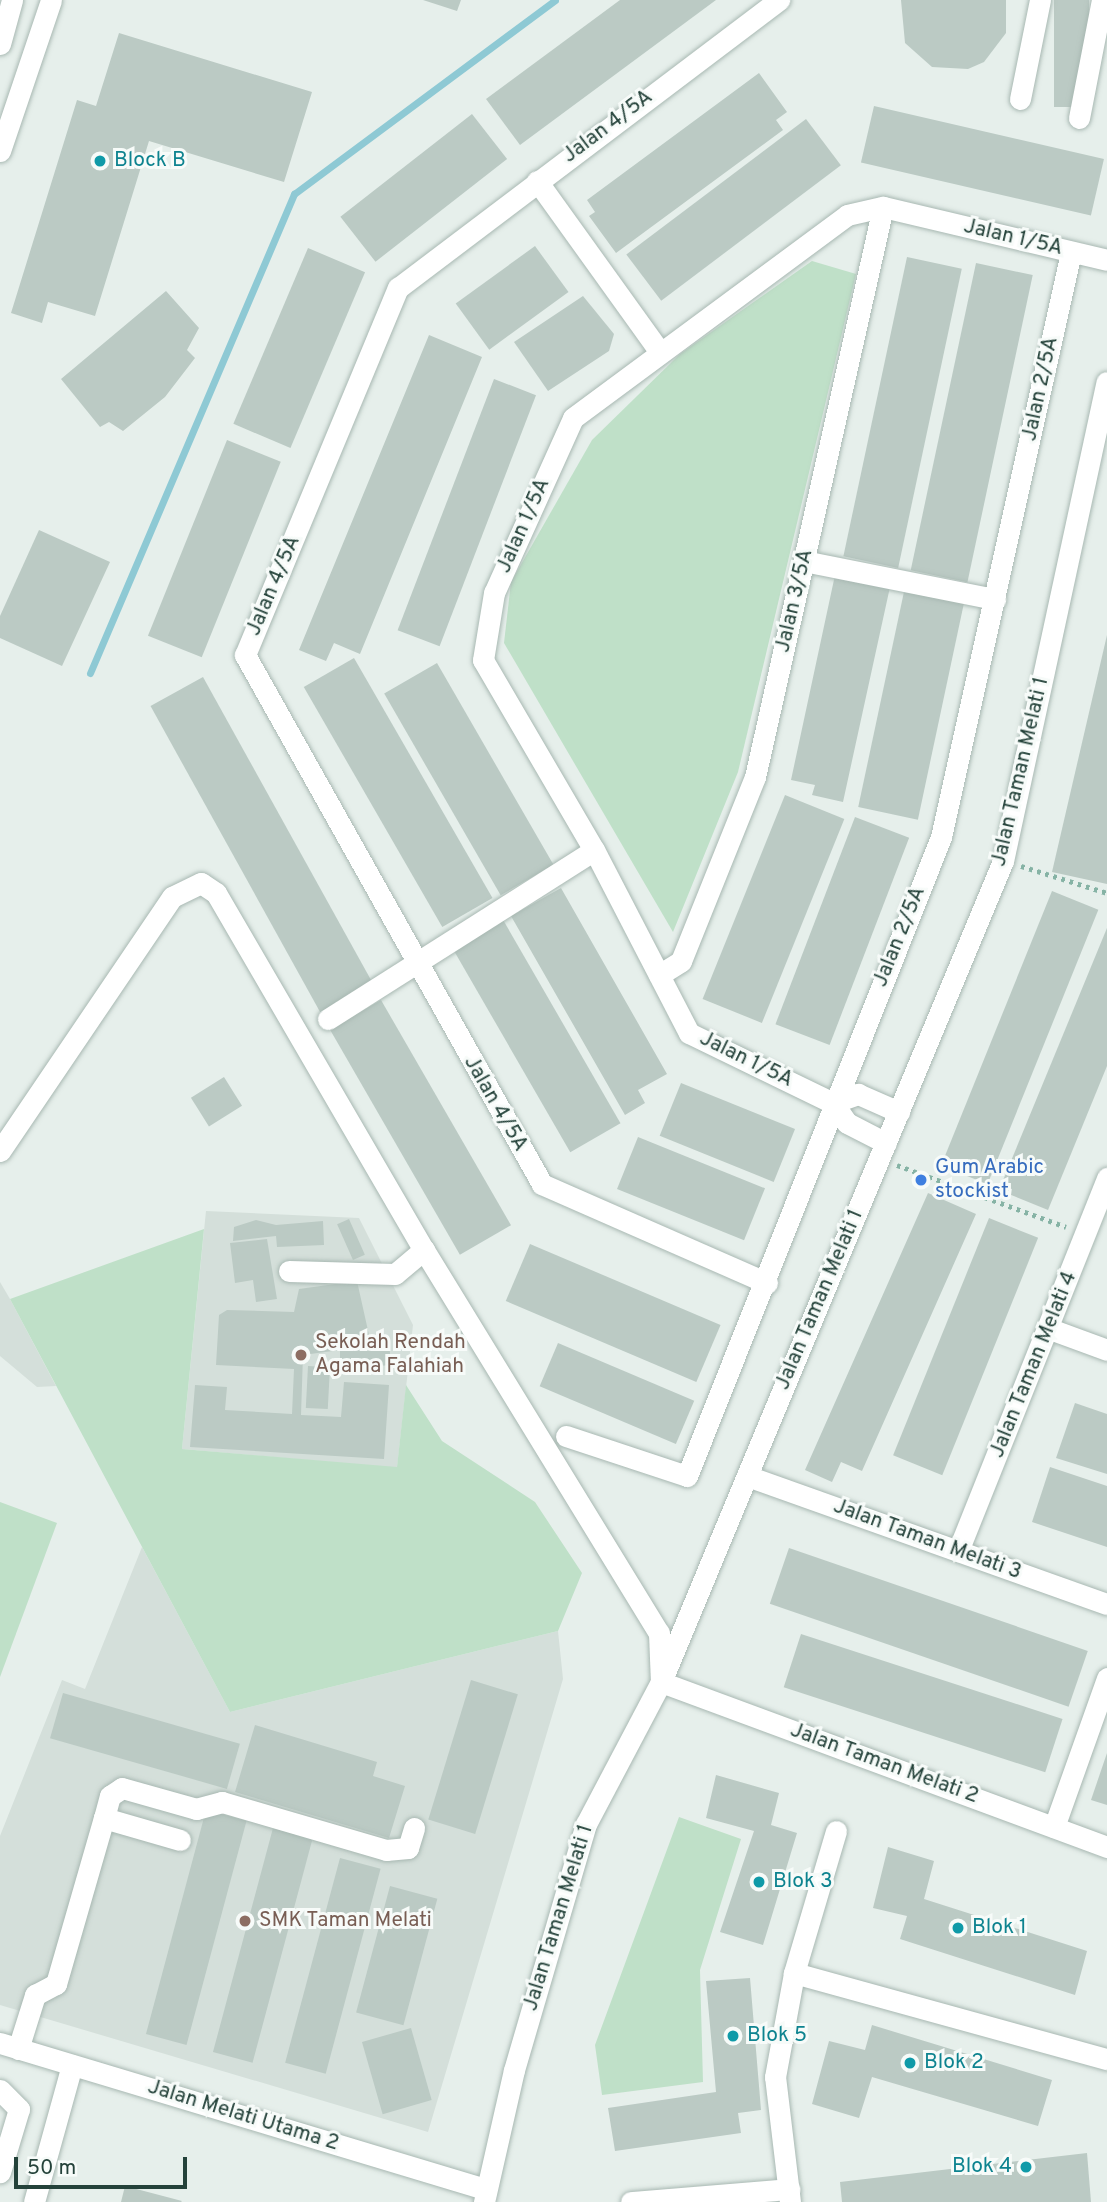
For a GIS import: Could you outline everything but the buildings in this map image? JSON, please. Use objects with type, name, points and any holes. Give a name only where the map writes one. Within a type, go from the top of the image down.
[{"type":"street","points":[[0,44],[12,0]]},
{"type":"street","points":[[0,151],[51,0]]},
{"type":"street","name":"Jalan 4/5A","points":[[767,1283],[542,1184],[415,969],[245,655],[398,288],[779,0]]},
{"type":"street","points":[[1020,99],[1040,0]]},
{"type":"street","points":[[1079,118],[1102,0]]},
{"type":"street","points":[[537,181],[660,352]]},
{"type":"street","name":"Jalan 1/5A","points":[[883,1151],[847,1124],[833,1103],[689,1033],[594,850],[483,660],[494,593],[573,418],[848,215],[883,207],[1107,260]]},
{"type":"street","name":"Jalan 3/5A","points":[[659,975],[681,961],[755,777],[883,207]]},
{"type":"street","name":"Jalan 2/5A","points":[[566,1436],[687,1476],[767,1283],[833,1103],[941,837],[1072,252]]},
{"type":"street","name":"Jalan Taman Melati 1","points":[[485,2195],[586,1824],[662,1682],[1003,860],[1098,473],[1107,382]]},
{"type":"street","points":[[804,561],[995,599]]},
{"type":"street","points":[[328,1018],[415,969],[594,850]]},
{"type":"street","points":[[0,1151],[172,897],[201,883],[216,893],[424,1250],[659,1633],[662,1682]]},
{"type":"street","points":[[833,1103],[858,1094],[899,1112]]},
{"type":"street","name":"Jalan Taman Melati 4","points":[[958,1551],[1050,1329],[1107,1178]]},
{"type":"street","points":[[289,1270],[395,1274],[424,1250]]},
{"type":"street","points":[[1050,1329],[1107,1350]]},
{"type":"street","name":"Jalan Taman Melati 3","points":[[747,1476],[1107,1604]]},
{"type":"street","points":[[1054,1827],[1107,1678]]},
{"type":"street","name":"Jalan Taman Melati 2","points":[[662,1682],[1107,1847]]},
{"type":"street","points":[[9,2046],[35,1995],[56,1984],[110,1796],[122,1788],[196,1809],[222,1802],[386,1850],[408,1848],[414,1828]]},
{"type":"street","points":[[104,1818],[180,1840]]},
{"type":"street","points":[[631,2202],[789,2196],[775,2077],[794,1973],[836,1831]]},
{"type":"street","points":[[794,1973],[1107,2059]]},
{"type":"street","name":"Jalan Melati Utama 2","points":[[9,2046],[485,2195]]},
{"type":"street","points":[[34,2202],[72,2065]]},
{"type":"street","points":[[0,2090],[19,2109],[0,2172]]},
{"type":"path","points":[[1003,860],[1107,893]]},
{"type":"path","points":[[883,1151],[1086,1234]]},
{"type":"shaded area","name":"Sekolah Rendah Agama Falahiah","points":[[206,1211],[359,1218],[413,1325],[397,1468],[182,1449]]},
{"type":"shaded area","points":[[0,1282],[56,1386],[37,1387],[0,1356]]},
{"type":"shaded area","name":"SMK Taman Melati","points":[[142,1547],[230,1712],[558,1631],[563,1679],[428,2132],[0,2005],[0,1836],[62,1680],[85,1689]]},
{"type":"green space","points":[[812,261],[856,274],[738,772],[673,932],[504,643],[511,582],[592,440],[680,354]]},
{"type":"green space","points":[[204,1229],[182,1449],[397,1467],[406,1385],[442,1441],[535,1502],[582,1573],[558,1631],[230,1712],[10,1299]]},
{"type":"green space","points":[[0,1502],[57,1523],[0,1677]]},
{"type":"green space","points":[[679,1817],[741,1839],[700,1970],[703,2082],[602,2095],[595,2045]]},
{"type":"waterway","points":[[90,673],[294,194],[555,0]]},
{"type":"place","name":"Block B","points":[[100,161]]},
{"type":"place","name":"Gum Arabic stockist","points":[[921,1180]]},
{"type":"place","name":"Sekolah Rendah Agama Falahiah","points":[[301,1355]]},
{"type":"place","name":"Blok 3","points":[[759,1882]]},
{"type":"place","name":"SMK Taman Melati","points":[[245,1921]]},
{"type":"place","name":"Blok 1","points":[[958,1928]]},
{"type":"place","name":"Blok 5","points":[[733,2036]]},
{"type":"place","name":"Blok 2","points":[[910,2063]]},
{"type":"place","name":"Blok 4","points":[[1026,2167]]}]
